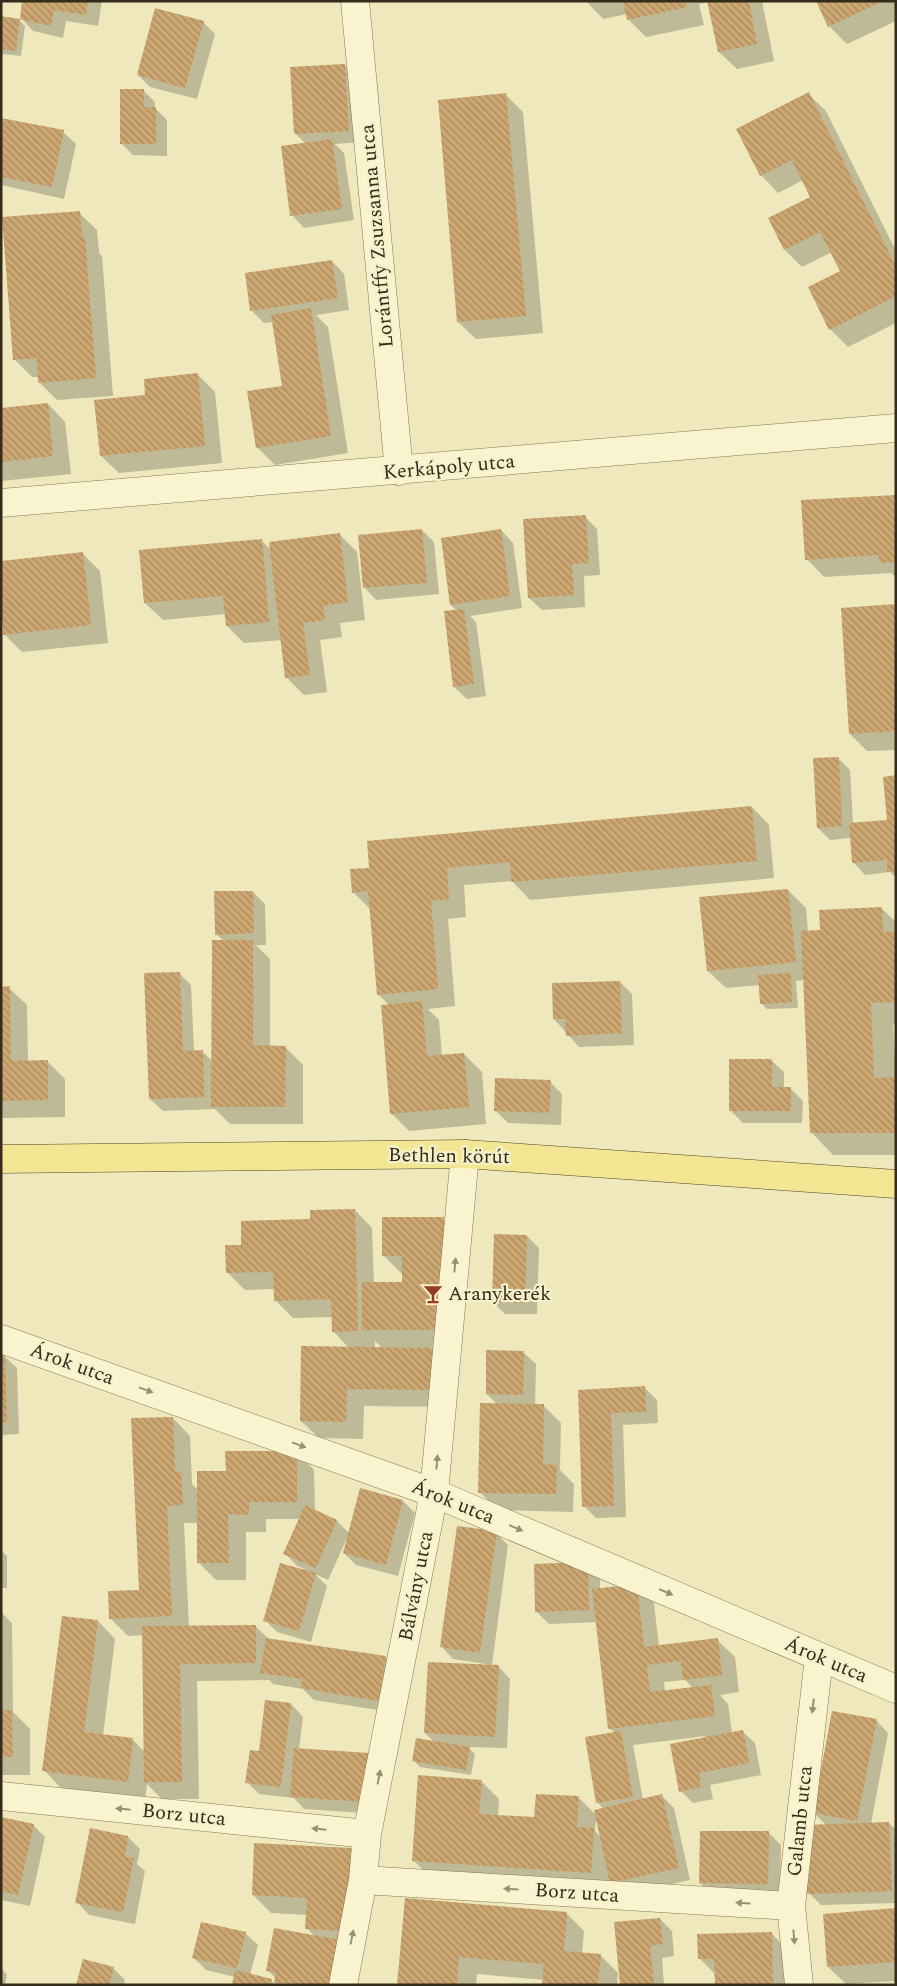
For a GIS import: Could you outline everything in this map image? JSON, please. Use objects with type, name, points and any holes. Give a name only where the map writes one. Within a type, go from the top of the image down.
[{"type":"main road","name":"Bethlen körút","points":[[1,1158],[465,1154],[896,1184]]},
{"type":"street","name":"Lorántffy Zsuzsanna utca","points":[[355,1],[399,471]]},
{"type":"street","name":"Kerkápoly utca","points":[[1,503],[896,428]]},
{"type":"street","name":"Bálvány utca","points":[[343,1985],[363,1880],[368,1834],[434,1493],[465,1154]]},
{"type":"street","name":"Árok utca","points":[[1,1339],[434,1493],[896,1689]]},
{"type":"street","name":"Galamb utca","points":[[799,1985],[791,1906],[819,1657]]},
{"type":"street","name":"Borz utca","points":[[1,1796],[368,1834]]},
{"type":"street","name":"Borz utca","points":[[363,1880],[791,1906]]},
{"type":"building","points":[[22,1],[88,1],[86,15],[54,10],[51,26],[20,19]]},
{"type":"building","points":[[623,1],[685,1],[687,7],[627,20]]},
{"type":"building","points":[[707,1],[749,1],[757,44],[718,52]]},
{"type":"building","points":[[816,1],[883,1],[828,27]]},
{"type":"building","points":[[155,8],[204,21],[185,88],[137,75]]},
{"type":"building","points":[[1,16],[20,19],[16,51],[1,49]]},
{"type":"building","points":[[345,64],[349,131],[294,134],[290,67]]},
{"type":"building","points":[[120,89],[144,89],[144,107],[156,107],[156,144],[120,144]]},
{"type":"building","points":[[809,92],[896,267],[896,296],[829,330],[808,287],[840,271],[820,232],[784,250],[768,218],[810,197],[792,160],[760,176],[736,129]]},
{"type":"building","points":[[506,93],[526,316],[457,322],[438,100]]},
{"type":"building","points":[[1,118],[64,130],[52,187],[1,177]]},
{"type":"building","points":[[332,139],[342,209],[290,216],[281,146]]},
{"type":"building","points":[[80,211],[82,237],[85,237],[96,378],[38,383],[37,358],[13,360],[2,217]]},
{"type":"building","points":[[332,260],[338,298],[250,311],[245,273]]},
{"type":"building","points":[[311,308],[331,436],[256,448],[247,391],[282,386],[271,315]]},
{"type":"building","points":[[198,373],[205,446],[100,456],[94,400],[145,395],[144,379]]},
{"type":"building","points":[[48,403],[53,456],[1,462],[1,408]]},
{"type":"building","points":[[896,495],[896,562],[879,563],[879,555],[805,560],[801,500]]},
{"type":"building","points":[[586,515],[589,563],[572,564],[574,595],[528,598],[523,519]]},
{"type":"building","points":[[422,529],[427,583],[363,588],[358,535]]},
{"type":"building","points":[[501,529],[510,596],[450,605],[441,538]]},
{"type":"building","points":[[340,533],[348,602],[323,606],[325,620],[303,623],[310,675],[285,678],[269,542]]},
{"type":"building","points":[[262,539],[269,622],[226,626],[223,596],[144,603],[139,550]]},
{"type":"building","points":[[83,552],[91,625],[3,635],[1,561]]},
{"type":"building","points":[[896,604],[896,731],[849,734],[841,608]]},
{"type":"building","points":[[464,609],[474,684],[453,687],[444,611]]},
{"type":"building","points":[[839,757],[842,826],[817,828],[813,758]]},
{"type":"building","points":[[896,775],[896,871],[887,872],[887,860],[852,863],[849,823],[887,820],[883,777]]},
{"type":"building","points":[[752,806],[757,861],[511,882],[510,862],[447,868],[449,899],[431,901],[438,989],[377,995],[368,891],[352,893],[350,869],[369,868],[367,841]]},
{"type":"building","points":[[788,889],[796,962],[707,971],[699,897]]},
{"type":"building","points":[[214,891],[253,891],[254,933],[215,935]]},
{"type":"building","points":[[882,907],[883,932],[896,932],[896,1002],[871,1003],[874,1078],[896,1077],[896,1133],[810,1133],[801,931],[820,930],[819,910]]},
{"type":"building","points":[[212,940],[253,940],[253,1045],[286,1046],[285,1107],[211,1107]]},
{"type":"building","points":[[180,972],[183,1051],[203,1050],[204,1097],[149,1099],[144,973]]},
{"type":"building","points":[[791,973],[792,1002],[760,1004],[758,975]]},
{"type":"building","points":[[620,981],[622,1033],[566,1036],[565,1019],[553,1019],[552,983]]},
{"type":"building","points":[[10,986],[11,1061],[48,1060],[48,1100],[1,1101],[1,987]]},
{"type":"building","points":[[422,1001],[427,1056],[464,1053],[469,1107],[390,1114],[381,1005]]},
{"type":"building","points":[[729,1059],[772,1059],[772,1087],[791,1087],[791,1111],[729,1111]]},
{"type":"building","points":[[495,1078],[551,1080],[549,1113],[494,1111]]},
{"type":"building","points":[[355,1209],[358,1331],[332,1332],[331,1299],[274,1301],[273,1272],[226,1273],[225,1245],[241,1245],[241,1221],[310,1219],[310,1210]]},
{"type":"building","points":[[382,1217],[444,1217],[444,1330],[362,1330],[362,1282],[402,1282],[402,1256],[382,1256]]},
{"type":"building","points":[[494,1234],[527,1235],[525,1303],[492,1302]]},
{"type":"building","points":[[301,1346],[434,1348],[433,1390],[347,1389],[346,1422],[300,1421]]},
{"type":"building","points":[[486,1350],[524,1351],[523,1395],[486,1394]]},
{"type":"building","points":[[5,1354],[7,1422],[1,1422],[1,1355]]},
{"type":"building","points":[[645,1386],[646,1412],[611,1413],[614,1506],[582,1507],[578,1390]]},
{"type":"building","points":[[480,1403],[544,1404],[543,1464],[557,1465],[556,1494],[478,1493]]},
{"type":"building","points":[[173,1417],[175,1472],[181,1471],[183,1505],[167,1506],[172,1616],[109,1619],[108,1591],[139,1590],[131,1418]]},
{"type":"building","points":[[225,1451],[297,1451],[297,1502],[249,1502],[249,1515],[228,1514],[229,1563],[197,1563],[197,1471],[226,1471]]},
{"type":"building","points":[[360,1488],[403,1500],[386,1565],[343,1553]]},
{"type":"building","points":[[305,1505],[337,1520],[316,1568],[283,1554]]},
{"type":"building","points":[[457,1526],[497,1531],[480,1653],[440,1647]]},
{"type":"building","points":[[588,1562],[589,1610],[535,1612],[534,1564]]},
{"type":"building","points":[[280,1563],[316,1573],[299,1631],[263,1621]]},
{"type":"building","points":[[637,1584],[644,1647],[718,1638],[722,1675],[683,1680],[681,1661],[647,1665],[650,1692],[711,1685],[715,1716],[608,1729],[592,1589]]},
{"type":"building","points":[[62,1616],[98,1620],[84,1732],[133,1738],[128,1782],[42,1771]]},
{"type":"building","points":[[256,1625],[256,1663],[180,1664],[182,1782],[144,1782],[142,1626]]},
{"type":"building","points":[[266,1638],[386,1656],[379,1701],[301,1688],[302,1679],[260,1673]]},
{"type":"building","points":[[428,1662],[499,1665],[495,1737],[424,1733]]},
{"type":"building","points":[[265,1700],[291,1703],[281,1787],[245,1783],[250,1750],[259,1751]]},
{"type":"building","points":[[1,1710],[12,1710],[13,1757],[1,1757]]},
{"type":"building","points":[[832,1711],[877,1719],[857,1821],[813,1813]]},
{"type":"building","points":[[743,1730],[749,1763],[699,1773],[701,1787],[679,1792],[670,1744]]},
{"type":"building","points":[[621,1731],[633,1797],[596,1803],[585,1737]]},
{"type":"building","points":[[416,1738],[470,1747],[466,1770],[412,1761]]},
{"type":"building","points":[[294,1748],[369,1753],[366,1802],[290,1797]]},
{"type":"building","points":[[418,1775],[482,1780],[479,1814],[534,1817],[536,1794],[579,1796],[577,1827],[594,1828],[591,1873],[412,1861]]},
{"type":"building","points":[[662,1794],[679,1868],[610,1883],[594,1810]]},
{"type":"building","points":[[1,1817],[34,1824],[18,1895],[1,1891]]},
{"type":"building","points":[[889,1822],[892,1891],[807,1894],[805,1825]]},
{"type":"building","points":[[90,1828],[128,1836],[125,1857],[134,1858],[123,1912],[75,1903]]},
{"type":"building","points":[[700,1831],[769,1831],[768,1884],[699,1883]]},
{"type":"building","points":[[254,1843],[351,1848],[346,1931],[305,1929],[307,1898],[252,1895]]},
{"type":"building","points":[[405,1898],[567,1912],[564,1951],[601,1954],[598,1985],[542,1985],[544,1964],[459,1957],[457,1985],[397,1985]]},
{"type":"building","points":[[896,1908],[896,1962],[827,1967],[823,1914]]},
{"type":"building","points":[[660,1918],[663,1944],[650,1946],[654,1985],[620,1985],[614,1922]]},
{"type":"building","points":[[201,1922],[246,1932],[237,1968],[192,1958]]},
{"type":"building","points":[[274,1928],[341,1940],[334,1985],[274,1983],[276,1972],[266,1971]]},
{"type":"building","points":[[772,1932],[773,1985],[715,1985],[714,1959],[698,1959],[697,1934]]},
{"type":"building","points":[[83,1959],[114,1967],[109,1985],[76,1985]]},
{"type":"building","points":[[235,1970],[272,1979],[270,1985],[232,1985]]},
{"type":"place","name":"Aranykerék","points":[[433,1294]]}]
